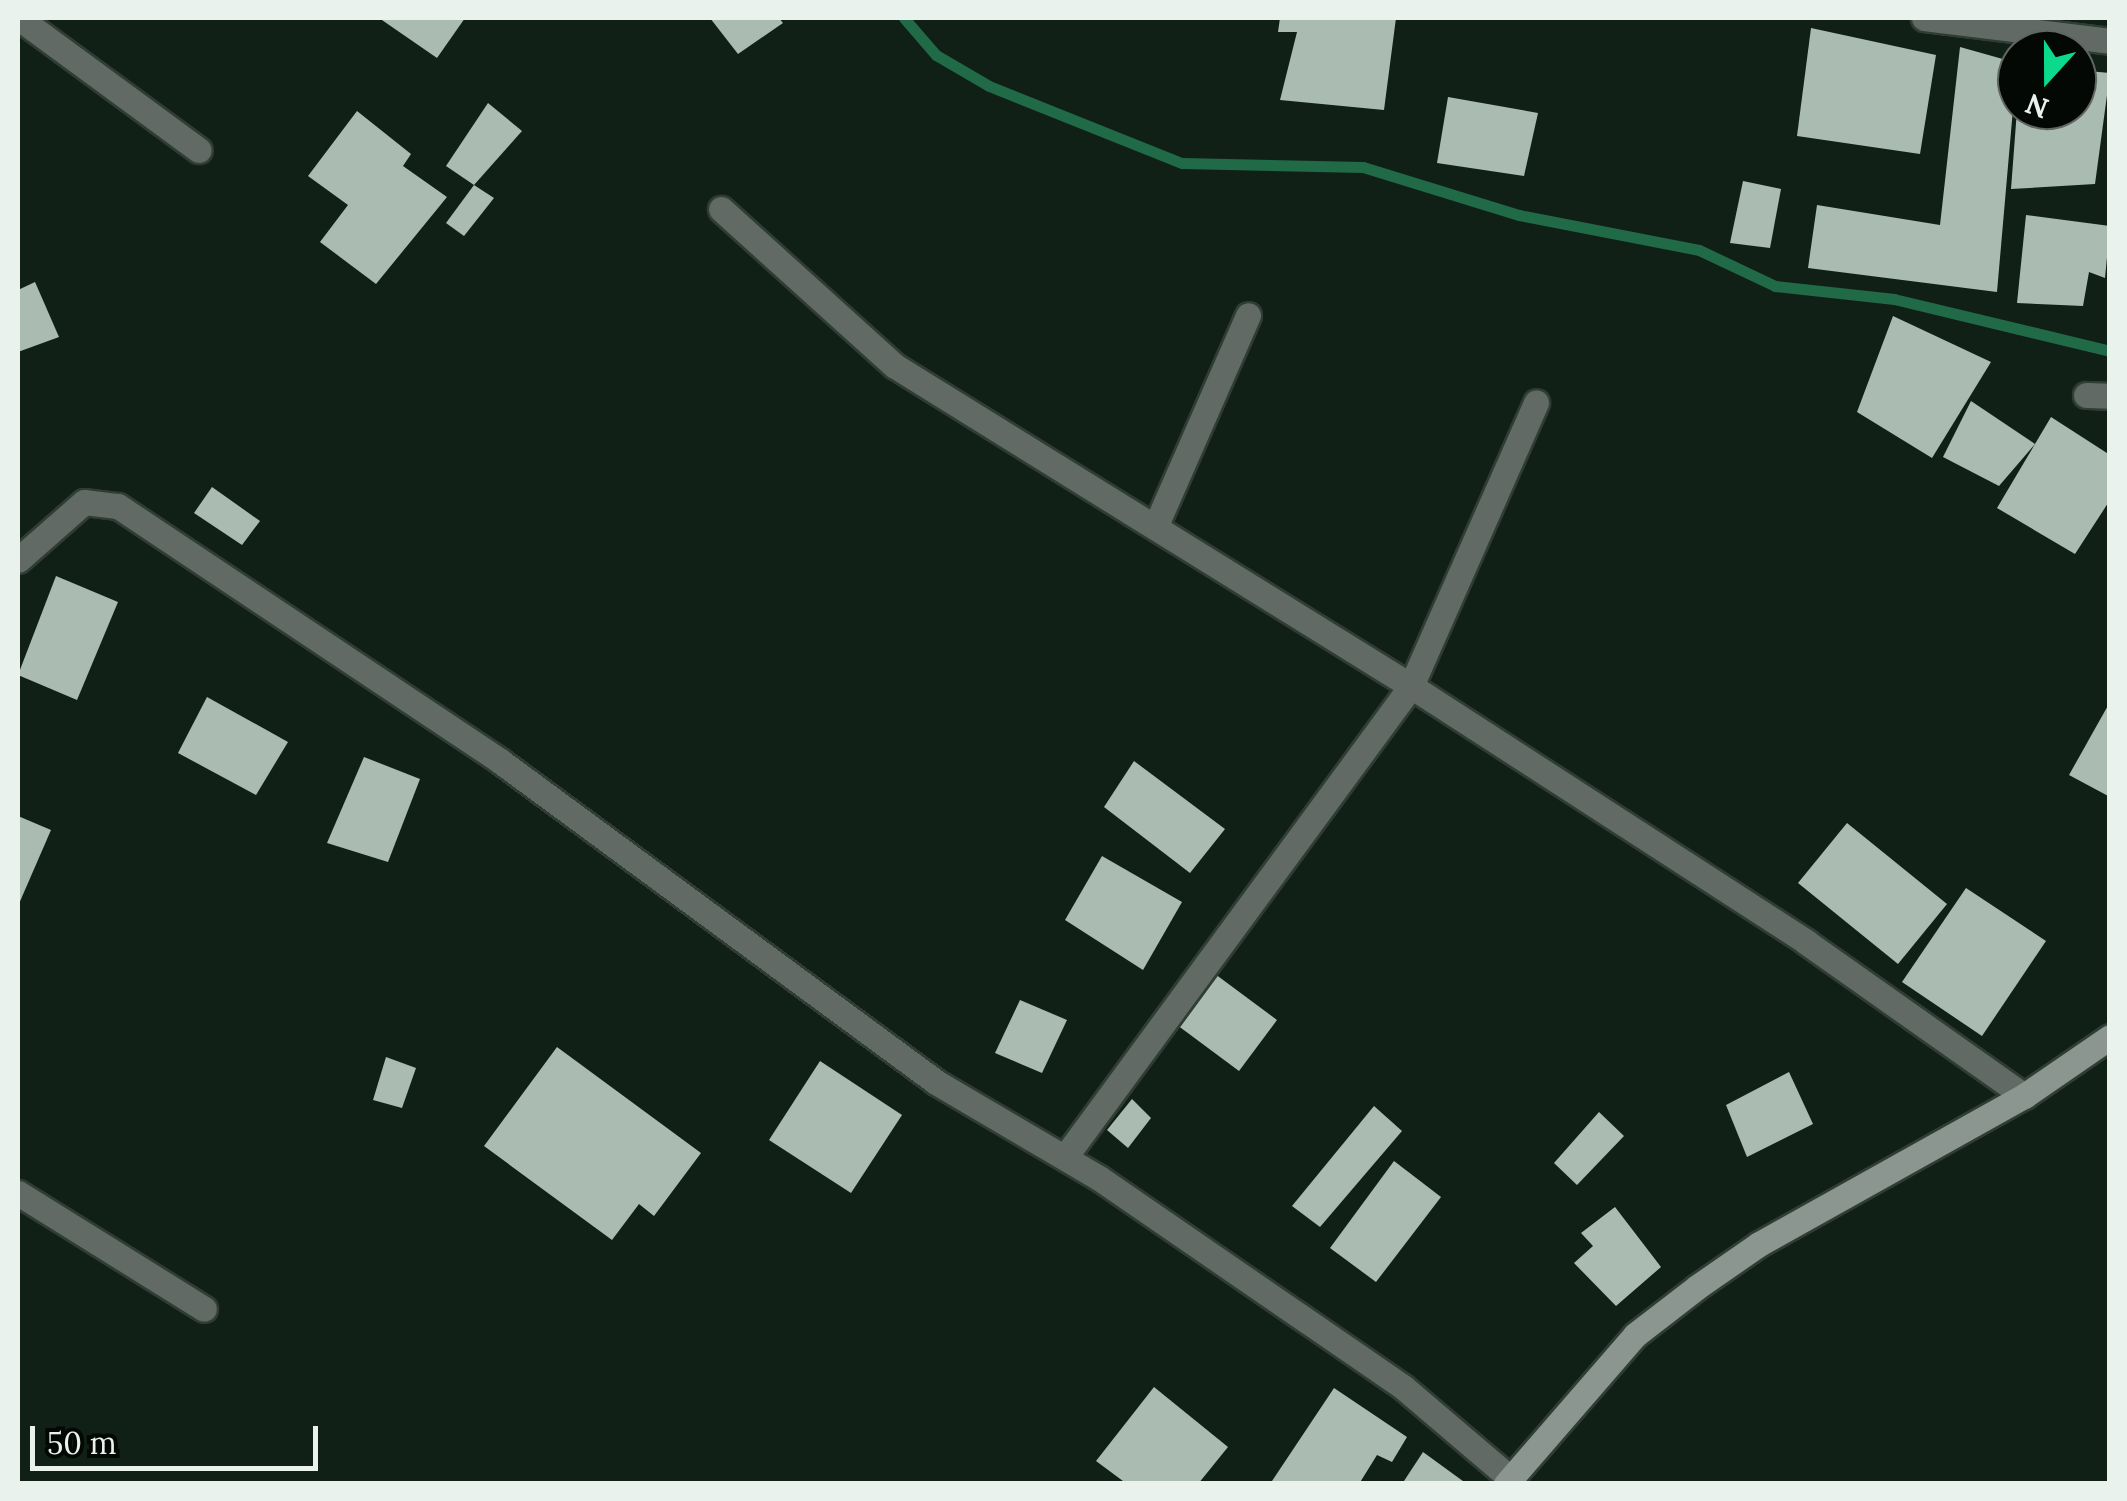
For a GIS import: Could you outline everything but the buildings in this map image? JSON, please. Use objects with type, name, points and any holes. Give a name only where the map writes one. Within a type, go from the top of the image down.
[{"type":"street","points":[[20,18],[199,150]]},
{"type":"street","points":[[1939,18],[2110,41]]},
{"type":"street","points":[[720,209],[895,366],[1411,686],[1806,942],[2024,1096]]},
{"type":"street","points":[[1156,525],[1248,315]]},
{"type":"street","points":[[1065,1158],[1411,686],[1536,402]]},
{"type":"street","points":[[18,560],[84,502],[118,506],[500,761],[936,1082],[1065,1158],[1403,1387],[1508,1481],[1635,1336],[1698,1287],[1759,1244],[2024,1096],[2110,1037]]},
{"type":"street","points":[[18,1194],[204,1309]]},
{"type":"waterway","points":[[904,18],[936,55],[989,86],[1182,163],[1363,167],[1519,215],[1699,250],[1775,286],[1894,299],[2110,351]]}]
